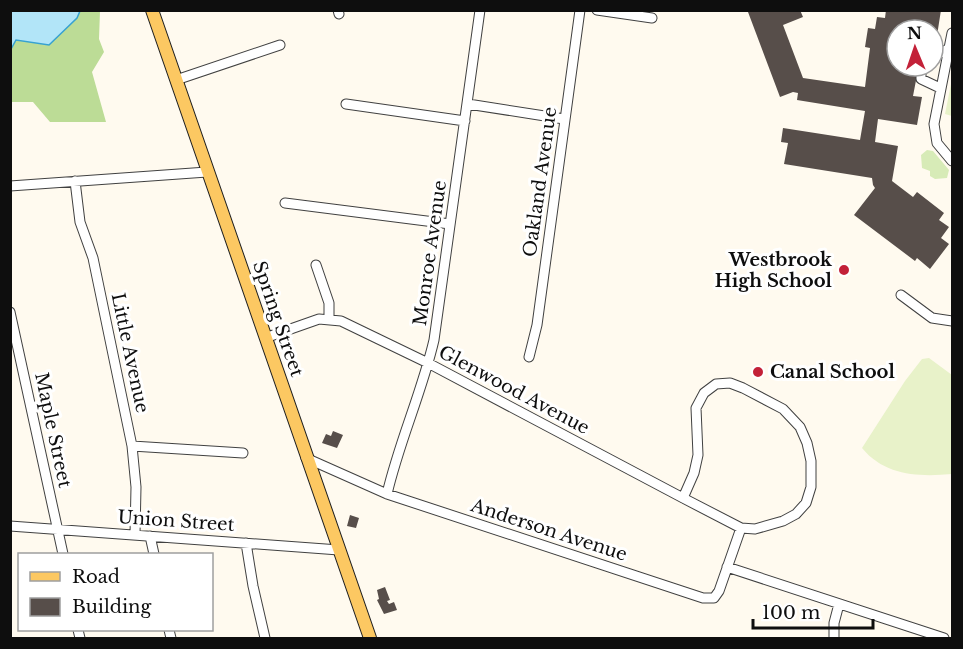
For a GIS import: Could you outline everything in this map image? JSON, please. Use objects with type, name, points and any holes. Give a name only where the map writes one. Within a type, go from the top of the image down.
[{"type":"main road","name":"Spring Street","points":[[152,10],[370,639]]},
{"type":"street","name":"Monroe Avenue","points":[[387,495],[434,340],[480,10]]},
{"type":"street","name":"Oakland Avenue","points":[[529,357],[537,325],[580,10]]},
{"type":"street","points":[[597,10],[652,18]]},
{"type":"street","points":[[952,33],[934,123],[937,143],[952,161]]},
{"type":"street","points":[[176,80],[280,45]]},
{"type":"street","points":[[921,78],[940,88]]},
{"type":"street","points":[[346,104],[465,121]]},
{"type":"street","points":[[468,104],[564,119]]},
{"type":"street","points":[[10,186],[207,172]]},
{"type":"street","name":"Little Avenue","points":[[75,181],[80,222],[93,258],[132,446],[136,486],[135,535]]},
{"type":"street","points":[[285,202],[450,224]]},
{"type":"street","points":[[266,338],[319,320],[329,319],[329,303],[316,265]]},
{"type":"street","points":[[901,295],[932,318],[952,321]]},
{"type":"street","name":"Maple Street","points":[[10,312],[63,553]]},
{"type":"street","name":"Glenwood Avenue","points":[[329,319],[341,321],[428,363],[741,528]]},
{"type":"street","points":[[683,498],[697,465],[696,408],[699,399],[716,384],[730,383],[743,388],[783,409],[795,420],[807,442],[812,478],[806,503],[796,514],[769,526],[755,529],[741,528]]},
{"type":"street","points":[[132,446],[243,453]]},
{"type":"street","name":"Anderson Avenue","points":[[306,458],[387,495],[703,598],[714,598],[717,595],[741,528]]},
{"type":"street","name":"Union Street","points":[[10,526],[339,549]]},
{"type":"street","points":[[150,536],[154,553]]},
{"type":"street","points":[[246,543],[253,586],[266,639]]},
{"type":"street","points":[[727,567],[944,639]]},
{"type":"street","points":[[834,639],[834,623],[839,604]]},
{"type":"green space","points":[[80,11],[100,11],[99,39],[104,52],[92,72],[106,122],[50,122],[33,102],[11,102],[11,49],[16,40],[50,44],[77,18]]},
{"type":"green space","points":[[952,79],[952,116],[945,114]]},
{"type":"green space","points":[[927,150],[933,151],[949,170],[947,178],[935,179],[930,176],[930,171],[922,168],[921,155]]},
{"type":"green space","points":[[929,358],[952,375],[952,474],[903,473],[881,464],[862,448],[905,381],[922,359]]},
{"type":"water","points":[[11,10],[80,11],[77,18],[49,45],[16,40],[11,49]]},
{"type":"building","points":[[752,10],[800,10],[803,17],[783,25],[803,78],[865,87],[870,48],[865,47],[868,28],[875,29],[877,17],[885,18],[885,78],[916,78],[913,96],[922,97],[917,125],[878,119],[875,142],[898,146],[892,181],[913,197],[917,192],[944,213],[939,220],[949,227],[941,238],[949,244],[930,269],[917,258],[915,261],[854,215],[875,188],[872,178],[784,164],[788,143],[781,142],[783,128],[860,140],[865,111],[797,100],[798,93],[793,92],[780,97],[748,12]]},
{"type":"building","points":[[886,10],[941,10],[940,18],[885,18]]},
{"type":"building","points":[[333,431],[343,435],[337,448],[322,443],[326,434],[331,436]]},
{"type":"building","points":[[350,515],[359,518],[356,528],[347,526]]},
{"type":"building","points":[[385,587],[390,600],[387,601],[389,604],[394,602],[397,610],[384,614],[377,600],[379,599],[377,590]]},
{"type":"place","name":"Westbrook High School","points":[[844,270]]},
{"type":"place","name":"Canal School","points":[[758,372]]}]
